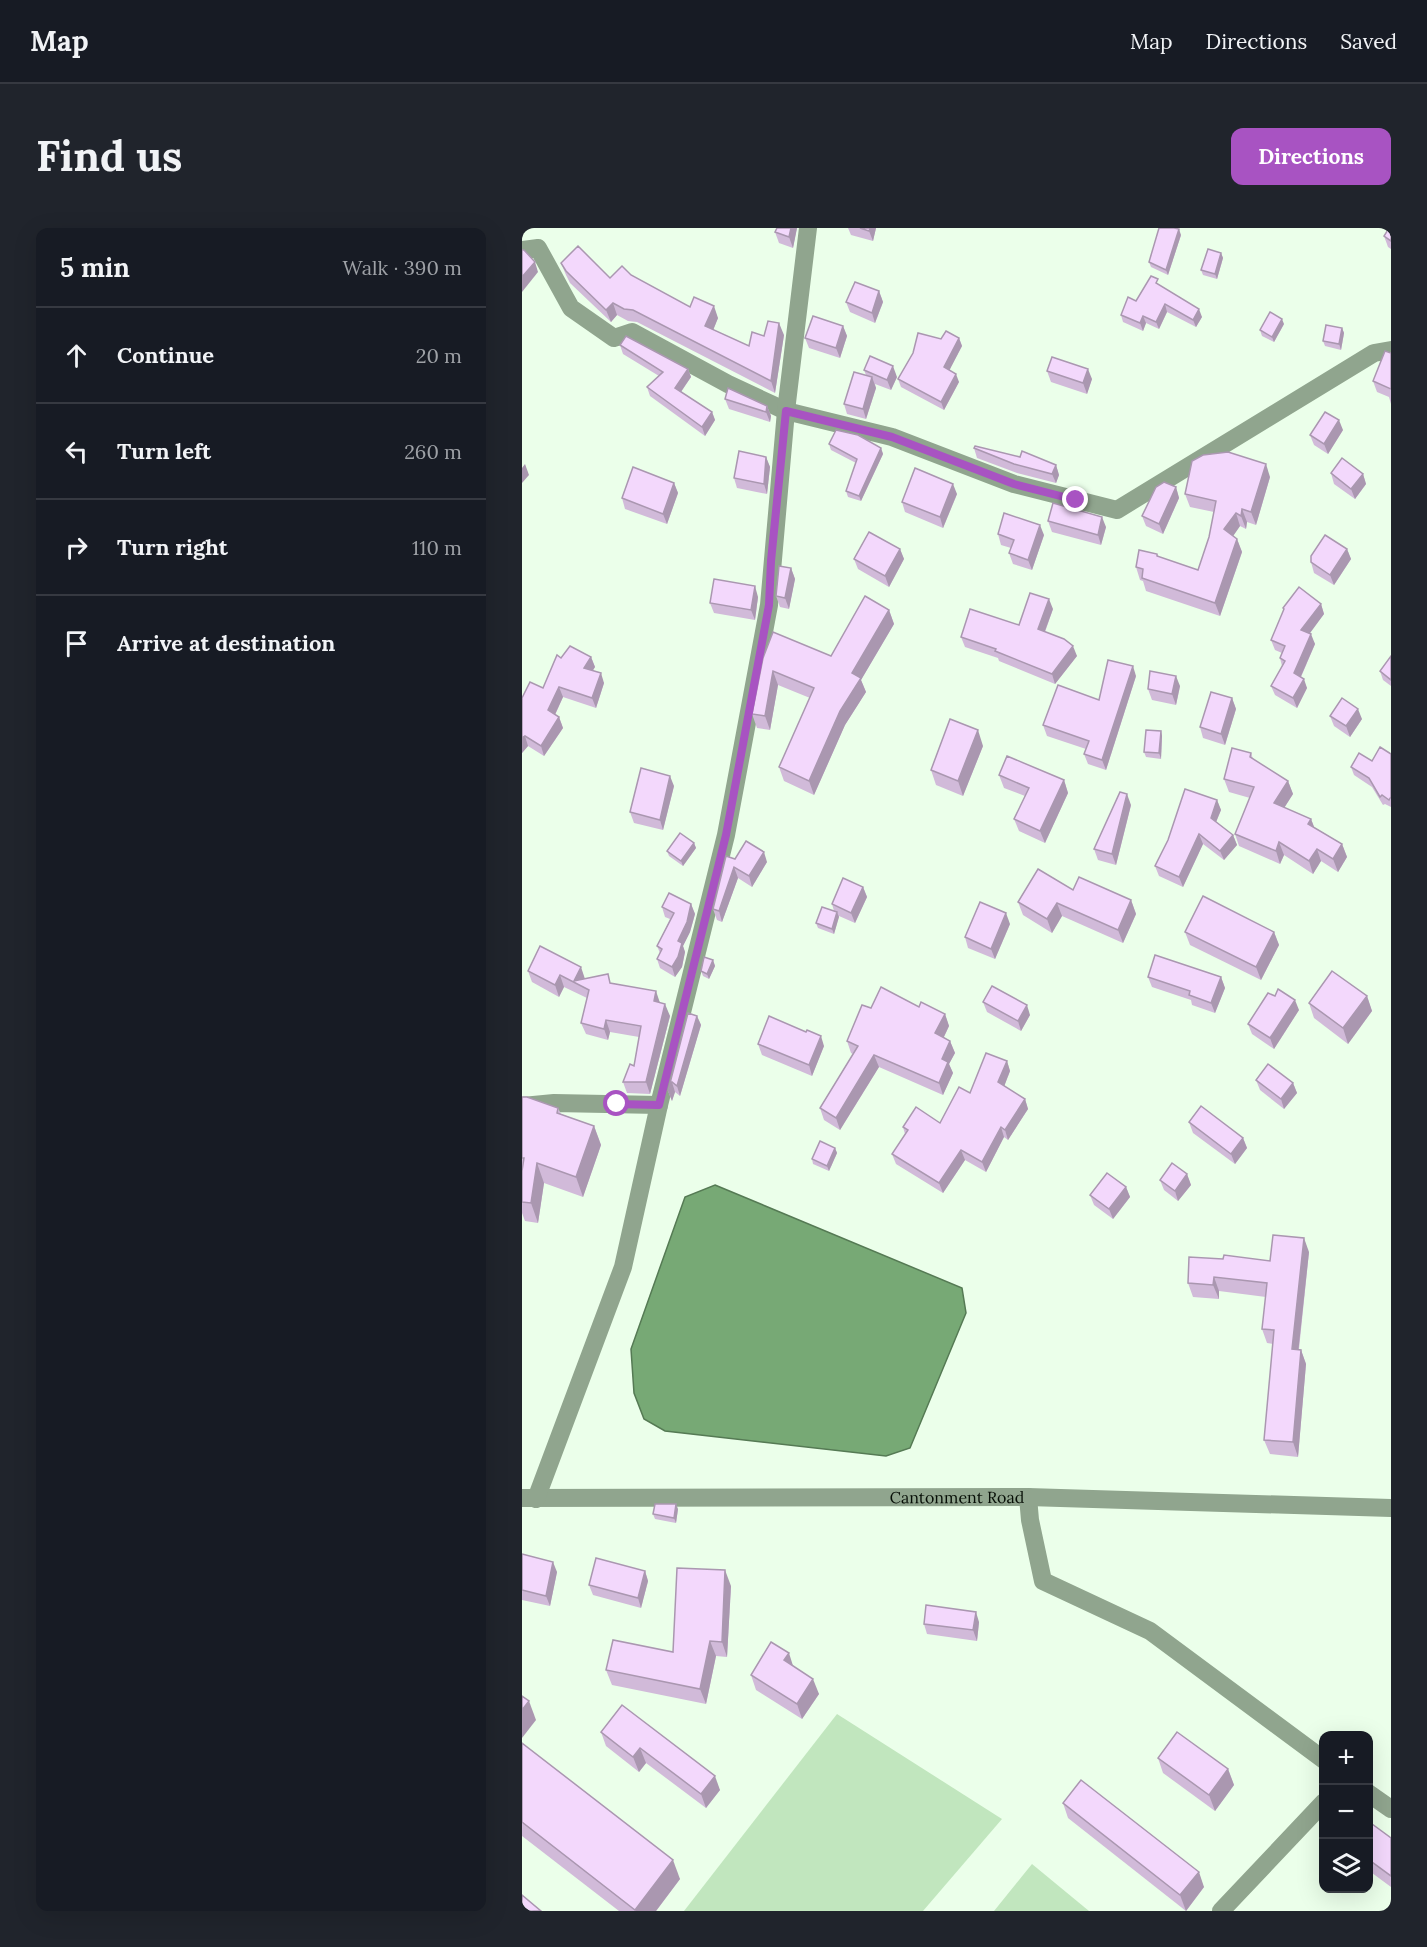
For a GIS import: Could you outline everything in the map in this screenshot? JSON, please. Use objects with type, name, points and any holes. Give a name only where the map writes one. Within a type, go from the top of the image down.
[{"type":"street","points":[[529,1498],[623,1266],[659,1105],[726,835],[769,605],[771,561],[786,411],[808,228]]},
{"type":"street","points":[[522,250],[538,248],[571,309],[614,338],[632,332],[728,384],[786,411],[892,437],[1014,484],[1117,510],[1374,353],[1391,350]]},
{"type":"street","points":[[522,1106],[554,1103],[659,1105]]},
{"type":"street","points":[[1028,1497],[1030,1520],[1043,1581],[1150,1631],[1319,1757]]},
{"type":"street","name":"Cantonment Road","points":[[529,1498],[1028,1497],[1391,1508]]},
{"type":"street","points":[[1373,1796],[1391,1809]]},
{"type":"street","points":[[1221,1911],[1319,1806]]},
{"type":"shaded area","points":[[715,1185],[962,1288],[966,1313],[910,1448],[886,1456],[665,1431],[644,1419],[634,1393],[631,1349],[685,1197]]},
{"type":"shaded area","points":[[837,1714],[1002,1819],[923,1911],[684,1911]]},
{"type":"shaded area","points":[[1032,1864],[1089,1911],[994,1911]]},
{"type":"building","points":[[777,228],[791,228],[789,237],[775,232]]},
{"type":"building","points":[[1159,228],[1179,229],[1166,270],[1149,262]]},
{"type":"building","points":[[1391,228],[1391,241],[1384,236]]},
{"type":"building","points":[[578,246],[610,278],[622,266],[631,275],[690,307],[694,297],[714,306],[705,326],[749,346],[752,332],[764,336],[768,321],[779,323],[771,381],[633,310],[624,309],[613,303],[606,310],[566,271],[561,263]]},
{"type":"building","points":[[1208,249],[1221,253],[1215,274],[1201,270]]},
{"type":"building","points":[[522,250],[535,262],[522,277]]},
{"type":"building","points":[[1151,276],[1158,279],[1156,283],[1199,309],[1193,320],[1165,304],[1156,322],[1143,316],[1140,323],[1121,315],[1128,297],[1136,301]]},
{"type":"building","points":[[855,282],[879,291],[872,313],[846,302]]},
{"type":"building","points":[[1270,312],[1282,319],[1272,337],[1260,330]]},
{"type":"building","points":[[813,316],[843,326],[836,348],[805,338]]},
{"type":"building","points":[[1326,325],[1342,328],[1339,344],[1323,341]]},
{"type":"building","points":[[946,331],[959,338],[944,367],[956,374],[941,402],[898,379],[913,353],[918,333],[941,339]]},
{"type":"building","points":[[626,336],[688,369],[675,388],[712,412],[702,427],[647,387],[663,372],[620,345]]},
{"type":"building","points":[[1385,351],[1391,353],[1391,389],[1373,381]]},
{"type":"building","points":[[870,356],[893,366],[887,380],[864,370]]},
{"type":"building","points":[[1052,357],[1088,369],[1083,383],[1047,371]]},
{"type":"building","points":[[854,372],[872,377],[863,409],[844,404]]},
{"type":"building","points":[[728,388],[767,406],[766,412],[725,399]]},
{"type":"building","points":[[1325,412],[1339,420],[1324,444],[1310,435]]},
{"type":"building","points":[[836,430],[858,435],[881,448],[859,496],[846,491],[857,459],[829,444]]},
{"type":"building","points":[[975,446],[1020,457],[1022,451],[1056,465],[1052,474],[1014,464],[974,448]]},
{"type":"building","points":[[739,451],[766,457],[764,484],[734,478]]},
{"type":"building","points":[[1228,452],[1266,464],[1251,512],[1242,509],[1241,516],[1236,513],[1224,529],[1237,539],[1215,603],[1142,578],[1143,569],[1136,567],[1139,550],[1157,554],[1157,556],[1198,570],[1209,537],[1216,501],[1185,494],[1192,461],[1203,455]]},
{"type":"building","points":[[1342,458],[1363,474],[1351,489],[1331,473]]},
{"type":"building","points":[[633,467],[674,483],[663,514],[622,498]]},
{"type":"building","points":[[915,468],[953,484],[940,517],[902,502]]},
{"type":"building","points":[[1164,482],[1176,487],[1159,524],[1142,516],[1156,487]]},
{"type":"building","points":[[1053,503],[1102,517],[1098,535],[1048,521]]},
{"type":"building","points":[[1004,513],[1040,525],[1028,560],[1009,553],[1014,540],[998,534]]},
{"type":"building","points":[[869,532],[900,549],[885,576],[854,559]]},
{"type":"building","points":[[1325,535],[1347,549],[1330,575],[1311,562],[1311,556]]},
{"type":"building","points":[[779,566],[791,568],[785,598],[776,596]]},
{"type":"building","points":[[714,579],[755,586],[751,610],[710,603]]},
{"type":"building","points":[[1299,587],[1321,604],[1301,630],[1311,634],[1294,673],[1304,679],[1293,698],[1271,686],[1285,661],[1280,658],[1285,646],[1271,640],[1283,608]]},
{"type":"building","points":[[1030,593],[1049,599],[1038,629],[1064,639],[1073,646],[1052,674],[995,651],[996,649],[961,637],[970,609],[1019,625]]},
{"type":"building","points":[[865,596],[889,610],[852,673],[861,678],[840,711],[809,781],[779,767],[814,688],[773,671],[765,716],[752,714],[763,658],[773,632],[831,656]]},
{"type":"building","points":[[570,646],[591,657],[584,668],[601,673],[592,698],[559,687],[548,710],[559,717],[541,746],[525,736],[522,738],[522,698],[530,682],[543,688],[557,655],[561,658]]},
{"type":"building","points":[[1391,656],[1391,680],[1380,671]]},
{"type":"building","points":[[1108,660],[1133,666],[1102,760],[1084,754],[1089,741],[1043,725],[1058,685],[1099,700]]},
{"type":"building","points":[[1150,671],[1176,676],[1172,694],[1148,689]]},
{"type":"building","points":[[1211,692],[1232,698],[1221,734],[1200,727]]},
{"type":"building","points":[[1342,698],[1358,709],[1346,726],[1330,716]]},
{"type":"building","points":[[950,719],[978,730],[958,781],[931,770]]},
{"type":"building","points":[[1146,730],[1161,731],[1159,753],[1144,752]]},
{"type":"building","points":[[1380,747],[1391,754],[1391,797],[1389,800],[1382,795],[1380,797],[1369,778],[1351,767],[1359,753],[1372,761]]},
{"type":"building","points":[[1232,748],[1251,753],[1250,757],[1288,781],[1274,803],[1311,819],[1308,824],[1342,844],[1333,859],[1317,849],[1309,861],[1279,842],[1276,851],[1235,834],[1254,787],[1224,779]]},
{"type":"building","points":[[1007,756],[1064,780],[1040,831],[1014,819],[1029,788],[999,775]]},
{"type":"building","points":[[641,768],[670,776],[660,820],[630,812]]},
{"type":"building","points":[[1185,789],[1217,800],[1211,818],[1233,835],[1220,851],[1199,834],[1179,877],[1155,866],[1168,840]]},
{"type":"building","points":[[1120,792],[1127,794],[1112,854],[1094,849]]},
{"type":"building","points":[[680,833],[694,843],[681,861],[667,851]]},
{"type":"building","points":[[746,841],[764,852],[749,876],[734,867],[719,911],[713,909],[726,856],[735,859]]},
{"type":"building","points":[[1038,869],[1073,890],[1079,877],[1131,900],[1118,930],[1057,903],[1047,919],[1018,902]]},
{"type":"building","points":[[843,878],[863,887],[851,913],[832,904]]},
{"type":"building","points":[[669,893],[691,904],[687,922],[678,941],[682,943],[678,957],[672,967],[657,959],[662,949],[657,946],[674,913],[662,907]]},
{"type":"building","points":[[1203,896],[1274,932],[1256,967],[1185,932]]},
{"type":"building","points":[[980,902],[1006,913],[991,949],[965,937]]},
{"type":"building","points":[[822,907],[837,912],[832,929],[816,923]]},
{"type":"building","points":[[540,946],[581,967],[574,981],[608,974],[610,983],[656,991],[654,1001],[665,1004],[646,1082],[623,1082],[630,1064],[634,1066],[641,1026],[606,1020],[604,1029],[581,1023],[589,990],[560,975],[555,985],[528,971]]},
{"type":"building","points":[[1155,955],[1221,977],[1211,1003],[1189,995],[1190,991],[1148,977]]},
{"type":"building","points":[[704,957],[713,960],[707,974],[701,971]]},
{"type":"building","points":[[1332,971],[1367,996],[1343,1028],[1309,1003]]},
{"type":"building","points":[[992,986],[1027,1005],[1018,1021],[983,1002]]},
{"type":"building","points":[[881,987],[919,1007],[921,1002],[945,1014],[935,1033],[950,1041],[942,1059],[948,1062],[939,1083],[874,1055],[836,1118],[820,1108],[858,1046],[847,1041],[862,1005],[871,1008]]},
{"type":"building","points":[[1278,989],[1295,1000],[1270,1038],[1248,1024],[1268,993],[1275,996]]},
{"type":"building","points":[[688,1013],[697,1016],[677,1086],[672,1082],[668,1091]]},
{"type":"building","points":[[769,1016],[821,1036],[809,1065],[758,1044]]},
{"type":"building","points":[[986,1053],[1007,1061],[998,1082],[1025,1099],[1005,1130],[1001,1127],[982,1162],[961,1150],[939,1183],[892,1154],[908,1130],[903,1127],[916,1107],[940,1123],[959,1087],[970,1093]]},
{"type":"building","points":[[1268,1064],[1293,1083],[1281,1099],[1256,1080]]},
{"type":"building","points":[[522,1097],[558,1108],[557,1113],[594,1126],[576,1177],[537,1163],[531,1203],[522,1202],[524,1158],[522,1158]]},
{"type":"building","points":[[1201,1106],[1243,1138],[1231,1154],[1189,1122]]},
{"type":"building","points":[[820,1141],[835,1148],[827,1166],[812,1159]]},
{"type":"building","points":[[1172,1163],[1187,1174],[1175,1191],[1160,1180]]},
{"type":"building","points":[[1107,1173],[1126,1187],[1109,1209],[1090,1195]]},
{"type":"building","points":[[1273,1235],[1304,1238],[1292,1349],[1301,1350],[1293,1442],[1264,1440],[1274,1330],[1262,1329],[1267,1283],[1214,1277],[1213,1285],[1188,1283],[1189,1257],[1223,1259],[1224,1255],[1270,1261]]},
{"type":"building","points":[[655,1504],[676,1504],[674,1518],[653,1514]]},
{"type":"building","points":[[522,1554],[553,1562],[546,1596],[522,1590]]},
{"type":"building","points":[[596,1558],[645,1571],[638,1598],[589,1585]]},
{"type":"building","points":[[677,1568],[725,1570],[722,1642],[710,1641],[700,1689],[606,1670],[613,1640],[673,1652]]},
{"type":"building","points":[[926,1605],[976,1612],[973,1630],[924,1624]]},
{"type":"building","points":[[771,1642],[789,1653],[784,1660],[813,1679],[797,1704],[751,1675]]},
{"type":"building","points":[[522,1696],[529,1701],[522,1710]]},
{"type":"building","points":[[622,1705],[715,1776],[701,1794],[640,1748],[633,1757],[601,1732]]},
{"type":"building","points":[[1177,1732],[1228,1769],[1209,1795],[1158,1758]]},
{"type":"building","points":[[522,1743],[673,1860],[635,1910],[522,1822]]},
{"type":"building","points":[[1081,1780],[1199,1872],[1180,1895],[1063,1803]]},
{"type":"building","points":[[1373,1825],[1391,1838],[1391,1876],[1373,1863]]},
{"type":"building","points":[[522,1895],[541,1911],[522,1911]]},
{"type":"route","points":[[617,1104],[659,1105],[726,835],[769,605],[771,561],[786,411],[892,437],[1014,484],[1076,500]]}]
